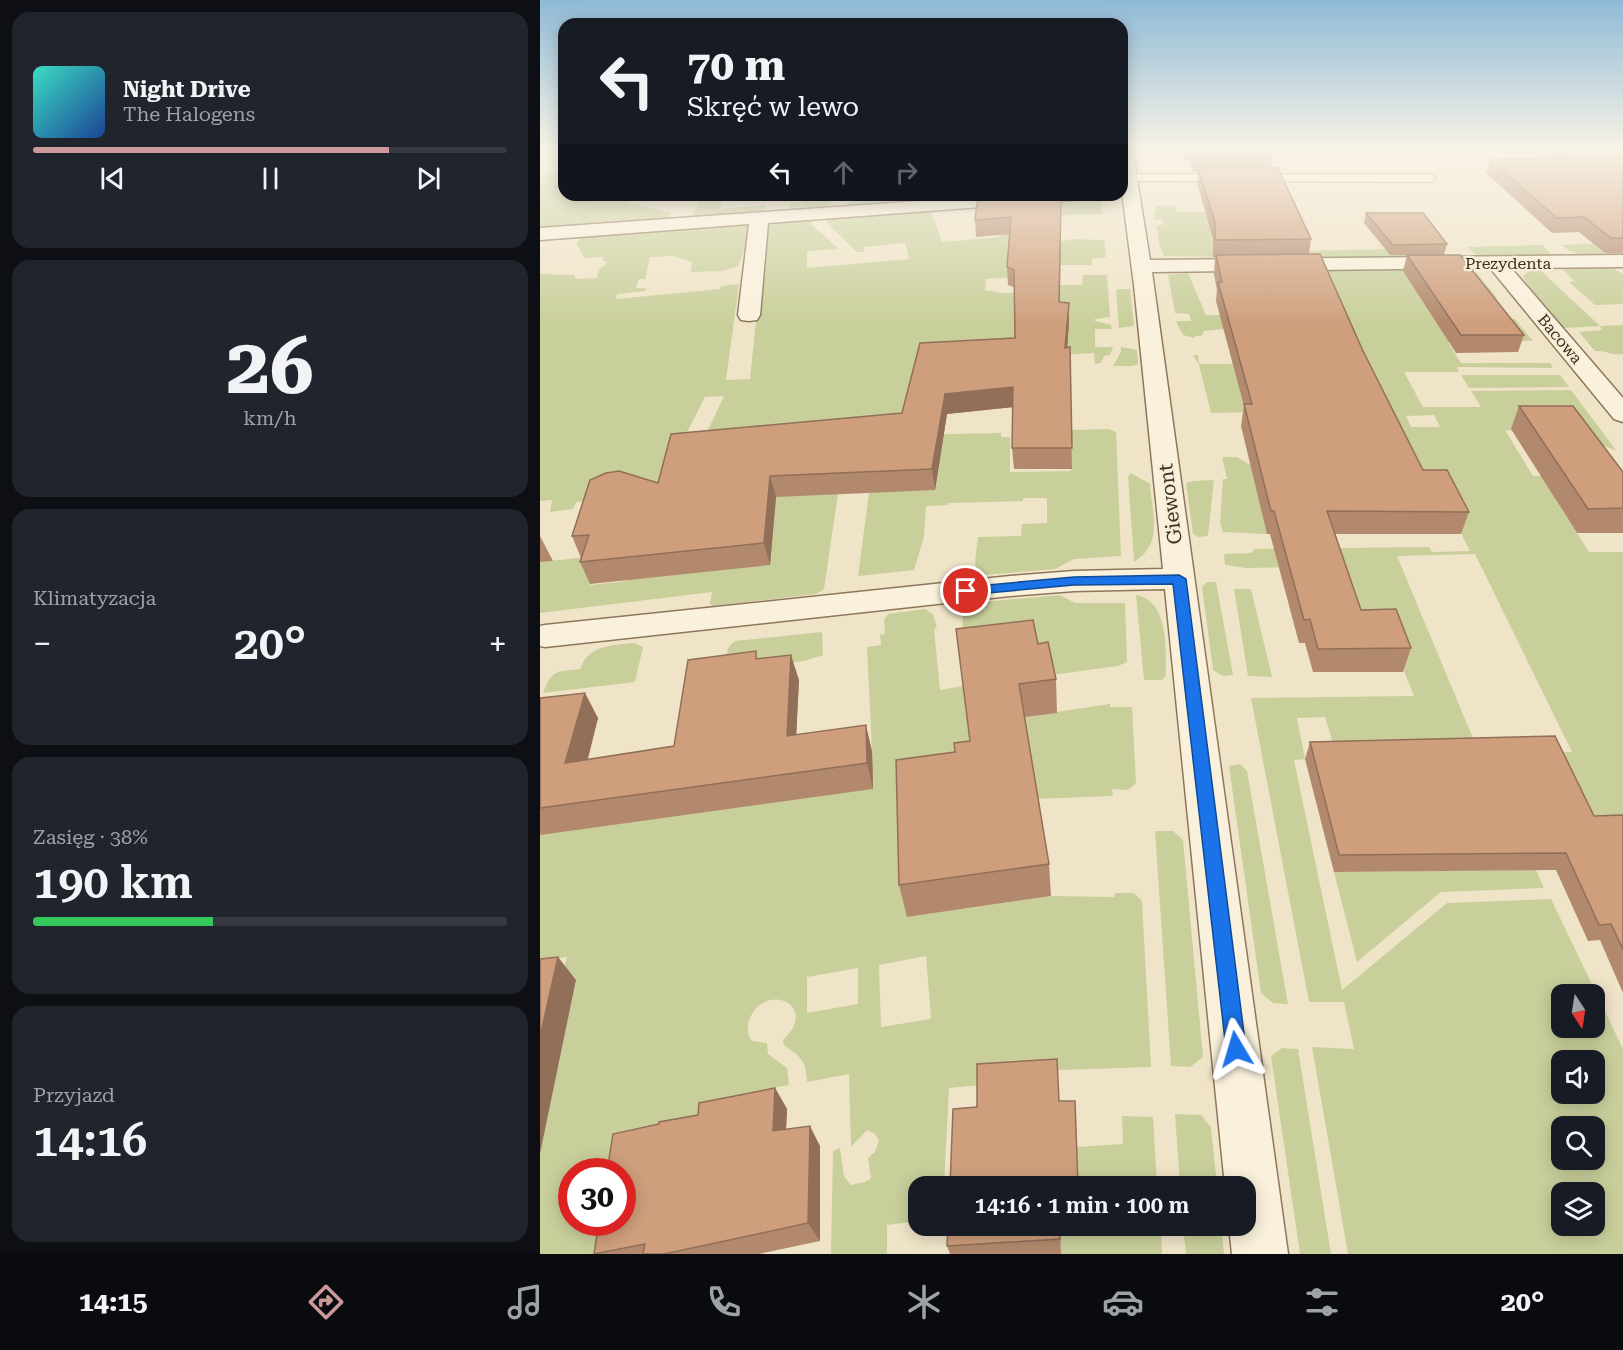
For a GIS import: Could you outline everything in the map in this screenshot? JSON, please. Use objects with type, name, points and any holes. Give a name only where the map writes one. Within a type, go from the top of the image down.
[{"type":"street","points":[[540,234],[759,219],[824,207]]},
{"type":"street","name":"Giewont","points":[[1131,207],[1141,266],[1260,1254]]},
{"type":"street","points":[[749,315],[759,219]]},
{"type":"street","name":"Prezydenta","points":[[1141,266],[1623,261]]},
{"type":"street","name":"Bacowa","points":[[1496,263],[1623,414]]},
{"type":"street","points":[[545,636],[1010,586],[1085,581],[1179,579]]},
{"type":"green space","points":[[540,207],[645,207],[671,213],[670,217],[663,221],[540,230]]},
{"type":"green space","points":[[697,207],[720,207],[720,209],[766,207],[766,210],[759,214],[698,219],[693,216]]},
{"type":"green space","points":[[790,207],[825,207],[809,211]]},
{"type":"green space","points":[[974,207],[1101,207],[1102,214],[1025,217],[1059,242],[1072,239],[1104,240],[1106,257],[1092,259],[1092,265],[1022,265],[1016,277],[986,279],[985,290],[1002,293],[1059,293],[1060,285],[1082,285],[1083,275],[1107,275],[1110,317],[1095,319],[1095,321],[1111,325],[1112,329],[1095,329],[1095,347],[1113,347],[1110,355],[1104,356],[1101,363],[1095,364],[1094,353],[919,363],[905,430],[699,449],[724,396],[705,397],[678,450],[838,494],[824,589],[816,594],[713,606],[710,604],[712,592],[540,613],[540,562],[598,556],[590,585],[626,581],[633,551],[585,501],[576,502],[573,509],[550,512],[552,500],[540,501],[540,274],[575,275],[575,279],[597,278],[600,268],[607,262],[603,261],[603,257],[584,258],[577,244],[580,238],[586,235],[747,223],[746,246],[738,266],[723,271],[688,272],[691,271],[692,262],[673,256],[650,257],[645,279],[639,279],[636,288],[646,288],[645,291],[617,294],[616,299],[720,289],[721,286],[739,284],[726,380],[750,379],[760,282],[762,227],[773,220],[810,217],[811,224],[839,249],[807,251],[807,268],[909,259],[905,243],[864,247],[864,252],[857,252],[827,223],[826,217],[930,208],[942,242],[1000,237],[994,219],[979,220]]},
{"type":"green space","points":[[1156,207],[1175,207],[1177,212],[1258,212],[1208,221],[1216,252],[1221,257],[1164,256],[1156,225],[1163,225],[1163,220],[1155,220]]},
{"type":"green space","points":[[1612,243],[1623,251],[1623,255],[1583,255],[1561,245]]},
{"type":"green space","points":[[1542,245],[1551,254],[1550,257],[1483,259],[1468,247]]},
{"type":"green space","points":[[1434,248],[1441,258],[1307,257],[1304,251]]},
{"type":"green space","points":[[1611,267],[1623,274],[1623,304],[1595,305],[1569,282],[1574,281],[1562,268]]},
{"type":"green space","points":[[1539,269],[1600,326],[1563,328],[1527,287],[1523,276],[1529,271]]},
{"type":"green space","points":[[1319,270],[1461,270],[1477,273],[1497,298],[1471,298],[1463,319],[1515,319],[1533,341],[1448,342],[1461,363],[1550,363],[1553,368],[1457,367],[1459,372],[1404,372],[1423,407],[1481,407],[1471,391],[1571,390],[1616,450],[1567,434],[1505,430],[1533,476],[1623,474],[1555,499],[1589,552],[1623,552],[1623,832],[1564,833],[1546,753],[1572,752],[1475,554],[1397,556],[1480,755],[1338,759],[1325,717],[1297,718],[1305,759],[1294,760],[1342,990],[1447,903],[1551,899],[1592,984],[1551,984],[1551,1038],[1605,1038],[1605,1012],[1623,1049],[1623,1254],[1348,1254],[1312,1047],[1354,1049],[1344,1002],[1309,1002],[1251,698],[1414,696],[1381,614],[1349,614],[1333,566],[1246,568],[1225,565],[1224,554],[1251,553],[1255,549],[1429,547],[1432,552],[1470,551],[1440,492],[1258,495],[1267,534],[1223,532],[1220,523],[1223,479],[1227,479],[1222,457],[1237,457],[1252,466],[1291,411],[1211,413],[1199,365],[1193,355],[1198,355],[1199,364],[1233,364],[1224,329],[1204,331],[1201,336],[1195,336],[1195,338],[1183,335],[1176,321],[1191,321],[1189,314],[1175,313],[1168,275],[1188,273],[1206,315],[1226,315]],"holes":[[[1434,415],[1440,427],[1411,427],[1406,416]]]},
{"type":"green space","points":[[1130,289],[1134,326],[1119,328],[1116,290]]},
{"type":"green space","points":[[1623,325],[1623,354],[1595,351],[1579,332],[1602,330],[1600,326]]},
{"type":"green space","points":[[1121,347],[1137,350],[1138,364],[1113,366],[1121,352]]},
{"type":"green space","points":[[1461,375],[1560,375],[1569,387],[1469,388]]},
{"type":"green space","points":[[1109,429],[1116,432],[1121,556],[1074,559],[1055,569],[984,575],[977,573],[975,562],[978,537],[1021,536],[1022,524],[1047,523],[1047,498],[948,503],[948,505],[926,506],[924,537],[914,570],[858,576],[869,493],[904,435],[1001,433],[1001,437],[1010,437],[1010,472],[1071,471],[1072,430]]},
{"type":"green space","points":[[1131,473],[1150,484],[1154,517],[1153,537],[1149,546],[1134,562],[1128,476]]},
{"type":"green space","points":[[1214,480],[1208,536],[1199,537],[1193,534],[1186,483]]},
{"type":"green space","points":[[1207,582],[1216,582],[1233,675],[1223,676],[1213,670],[1202,587]]},
{"type":"green space","points":[[1234,589],[1251,589],[1272,677],[1248,676]]},
{"type":"green space","points":[[1060,595],[1075,603],[1125,603],[1127,662],[1118,666],[1052,675],[968,661],[962,623],[963,615],[970,603]]},
{"type":"green space","points":[[1136,595],[1147,599],[1155,606],[1160,616],[1166,653],[1166,675],[1162,680],[1144,680]]},
{"type":"green space","points":[[925,609],[933,614],[937,628],[934,629],[940,690],[963,686],[968,725],[1110,704],[1110,707],[1132,707],[1136,783],[1128,790],[1112,789],[1113,796],[1035,799],[907,917],[1051,896],[1114,897],[1115,893],[1134,893],[1142,901],[1151,1067],[1058,1070],[1058,1078],[949,1088],[945,1176],[908,1176],[908,1222],[887,1225],[887,1254],[831,1254],[833,1151],[840,1148],[844,1176],[851,1185],[865,1182],[871,1178],[868,1158],[875,1152],[879,1140],[874,1133],[867,1130],[851,1147],[849,1074],[807,1082],[802,1060],[784,1045],[783,1040],[793,1027],[796,1017],[793,1008],[777,999],[767,1001],[758,1007],[750,1018],[748,1033],[752,1041],[767,1043],[768,1054],[787,1068],[789,1085],[767,1089],[765,1103],[636,1160],[636,1158],[558,1158],[558,1236],[601,1236],[598,1254],[540,1254],[540,1154],[576,980],[560,983],[567,957],[540,961],[540,835],[872,751],[867,647],[881,645],[880,635],[885,634],[884,620],[888,614]],"holes":[[[926,956],[931,1019],[881,1027],[879,965]],[[858,968],[858,1004],[807,1013],[807,977]]]},
{"type":"green space","points":[[822,632],[823,655],[804,661],[731,670],[727,651],[735,641]]},
{"type":"green space","points":[[635,643],[643,647],[635,682],[543,693],[552,676],[560,672],[580,669],[589,655],[595,651],[610,646]]},
{"type":"green space","points":[[1240,764],[1247,771],[1288,1004],[1273,1003],[1261,993],[1229,766]]},
{"type":"green space","points":[[1155,831],[1173,831],[1183,840],[1203,1057],[1190,1067],[1171,1066]]},
{"type":"green space","points":[[1536,870],[1544,888],[1441,892],[1357,962],[1334,872]]},
{"type":"green space","points":[[1282,1048],[1298,1049],[1331,1254],[1300,1254],[1271,1056]]},
{"type":"green space","points":[[1175,1114],[1201,1115],[1211,1127],[1216,1176],[1179,1176]]},
{"type":"green space","points":[[1122,1116],[1153,1117],[1157,1176],[1077,1176],[1076,1147],[1123,1144]]},
{"type":"green space","points":[[1060,1236],[1161,1236],[1162,1254],[1061,1254]]},
{"type":"green space","points":[[1184,1236],[1222,1236],[1224,1254],[1186,1254]]},
{"type":"building","points":[[977,207],[1061,207],[1059,302],[1069,303],[1065,348],[1070,347],[1072,448],[1012,448],[1013,387],[945,394],[932,469],[770,476],[764,543],[580,562],[589,535],[572,536],[590,480],[606,473],[619,471],[658,483],[671,434],[902,413],[920,343],[1015,338],[1014,270],[1007,267],[1011,217],[975,220]]},
{"type":"building","points":[[1210,207],[1296,207],[1311,239],[1215,240],[1215,222]]},
{"type":"building","points":[[1544,207],[1623,207],[1623,238],[1611,238],[1584,217],[1557,218]]},
{"type":"building","points":[[1366,213],[1423,213],[1447,244],[1393,245]]},
{"type":"building","points":[[1320,254],[1363,351],[1423,470],[1447,470],[1469,512],[1327,511],[1361,610],[1396,609],[1411,648],[1318,649],[1310,619],[1304,620],[1274,511],[1271,511],[1244,404],[1252,404],[1218,282],[1222,282],[1216,255]]},
{"type":"building","points":[[1407,255],[1460,255],[1524,335],[1461,335]]},
{"type":"building","points":[[1519,406],[1573,406],[1623,472],[1623,508],[1588,509]]},
{"type":"building","points":[[1033,620],[1038,644],[1048,642],[1056,679],[1019,684],[1049,864],[899,885],[896,760],[955,752],[954,743],[970,741],[956,629]]},
{"type":"building","points":[[756,651],[756,659],[791,655],[787,736],[866,725],[867,763],[540,808],[540,698],[585,693],[565,763],[674,746],[688,660]]},
{"type":"building","points":[[1555,736],[1594,816],[1623,815],[1623,949],[1611,924],[1599,925],[1566,853],[1339,855],[1310,742]]},
{"type":"building","points":[[558,957],[540,1037],[540,959]]},
{"type":"building","points":[[1057,1059],[1059,1101],[1075,1101],[1078,1176],[950,1176],[953,1109],[977,1107],[977,1064]]},
{"type":"building","points":[[775,1088],[773,1131],[810,1126],[808,1223],[664,1254],[643,1254],[645,1244],[594,1254],[597,1236],[636,1236],[636,1158],[609,1158],[613,1134],[698,1115],[699,1103]]},
{"type":"building","points":[[948,1236],[1060,1236],[1060,1239],[947,1246]]},
{"type":"route","points":[[966,591],[1074,581],[1179,579],[1236,1049]]}]
